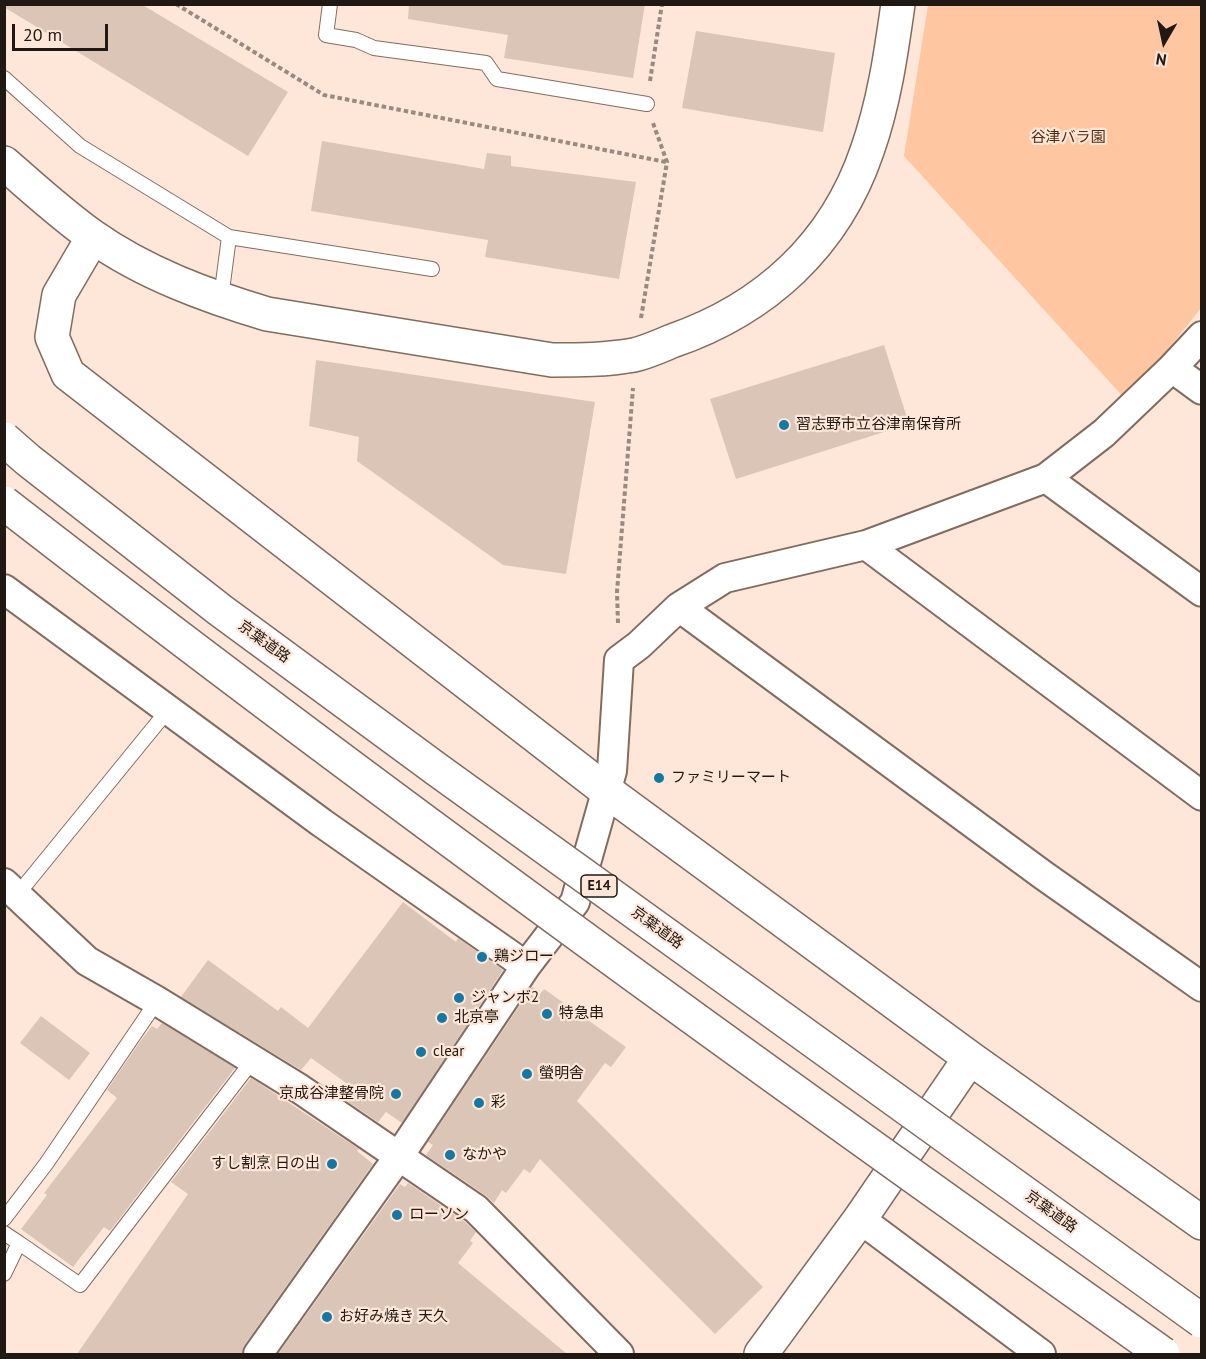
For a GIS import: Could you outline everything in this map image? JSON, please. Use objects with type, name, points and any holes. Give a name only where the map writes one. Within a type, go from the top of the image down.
[{"type":"main road","points":[[4,163],[93,237],[116,251],[178,283],[221,300],[267,314],[552,360],[597,360],[636,354],[698,332],[756,301],[792,271],[828,228],[852,186],[867,153],[884,96],[898,4]]},
{"type":"main road","points":[[93,237],[58,295],[52,337],[68,374],[608,792],[970,1058],[1202,1223]]},
{"type":"main road","name":"京葉道路","points":[[4,439],[239,624],[1202,1321]]},
{"type":"main road","points":[[4,503],[190,647],[871,1148],[1163,1354]]},
{"type":"main road","points":[[761,1354],[860,1219],[970,1058]]},
{"type":"street","points":[[258,1354],[399,1156],[526,966],[575,902],[608,792],[612,771],[619,660],[680,608],[725,578],[866,545],[1046,478],[1104,433],[1202,336]]},
{"type":"street","points":[[1172,368],[1202,390]]},
{"type":"street","points":[[1046,478],[1202,592]]},
{"type":"street","points":[[866,545],[1202,796]]},
{"type":"street","points":[[4,589],[322,824],[526,966]]},
{"type":"street","points":[[680,608],[1043,875],[1202,987]]},
{"type":"street","points":[[11,889],[87,961],[300,1089],[476,1209],[619,1354]]},
{"type":"street","points":[[860,1219],[1041,1354]]},
{"type":"lane","points":[[330,4],[326,35],[356,40],[374,48],[486,63],[497,79],[647,104]]},
{"type":"lane","points":[[4,78],[80,146],[229,237],[432,269]]},
{"type":"lane","points":[[221,300],[229,237]]},
{"type":"lane","points":[[11,889],[168,710]]},
{"type":"lane","points":[[4,1219],[46,1164],[157,1001]]},
{"type":"lane","points":[[4,1233],[80,1285],[253,1060]]},
{"type":"lane","points":[[4,1274],[19,1243]]},
{"type":"path","points":[[176,4],[324,95],[667,162]]},
{"type":"path","points":[[619,660],[617,592],[636,354],[667,162],[647,104],[662,4]]},
{"type":"green space","name":"谷津バラ園","points":[[928,5],[1201,5],[1201,308],[1127,401],[904,156]]},
{"type":"building","points":[[4,4],[141,4],[288,92],[248,156],[4,7]]},
{"type":"building","points":[[409,4],[645,4],[633,78],[504,58],[508,35],[408,19]]},
{"type":"building","points":[[696,31],[835,53],[823,132],[682,108]]},
{"type":"building","points":[[322,141],[484,169],[487,153],[511,156],[511,166],[636,182],[619,279],[485,257],[488,240],[311,211]]},
{"type":"building","points":[[884,345],[909,424],[736,479],[710,399]]},
{"type":"building","points":[[316,360],[595,402],[566,574],[503,565],[357,461],[359,437],[309,426]]},
{"type":"building","points":[[403,902],[456,942],[458,938],[503,970],[402,1123],[386,1112],[378,1122],[341,1097],[349,1085],[311,1058],[301,1070],[181,997],[208,960],[278,1011],[281,1007],[308,1028]]},
{"type":"building","points":[[532,987],[540,994],[544,989],[626,1047],[611,1067],[605,1063],[577,1101],[763,1287],[715,1334],[540,1159],[530,1173],[524,1169],[506,1193],[502,1190],[494,1203],[426,1155],[433,1145],[428,1142]]},
{"type":"building","points":[[41,1016],[90,1053],[69,1080],[20,1043]]},
{"type":"building","points":[[162,1023],[235,1068],[110,1231],[104,1227],[73,1267],[21,1229],[47,1195],[44,1193],[117,1098],[107,1090],[139,1043],[152,1026],[157,1029]]},
{"type":"building","points":[[251,1078],[359,1149],[357,1151],[373,1164],[245,1344],[242,1354],[77,1354],[188,1194],[171,1182]]},
{"type":"building","points":[[408,1183],[476,1232],[470,1241],[473,1243],[458,1263],[567,1354],[278,1354],[400,1184],[405,1187]]},
{"type":"place","name":"習志野市立谷津南保育所","points":[[784,425]]},
{"type":"place","name":"ファミリーマート","points":[[659,778]]},
{"type":"place","name":"鶏ジロー","points":[[482,957]]},
{"type":"place","name":"ジャンボ2","points":[[459,998]]},
{"type":"place","name":"特急串","points":[[547,1014]]},
{"type":"place","name":"北京亭","points":[[442,1018]]},
{"type":"place","name":"clear","points":[[421,1052]]},
{"type":"place","name":"螢明舎","points":[[527,1074]]},
{"type":"place","name":"京成谷津整骨院","points":[[396,1094]]},
{"type":"place","name":"彩","points":[[479,1103]]},
{"type":"place","name":"なかや","points":[[450,1155]]},
{"type":"place","name":"すし割烹 日の出","points":[[332,1164]]},
{"type":"place","name":"ローソン","points":[[397,1215]]},
{"type":"place","name":"お好み焼き 天久","points":[[327,1317]]}]
